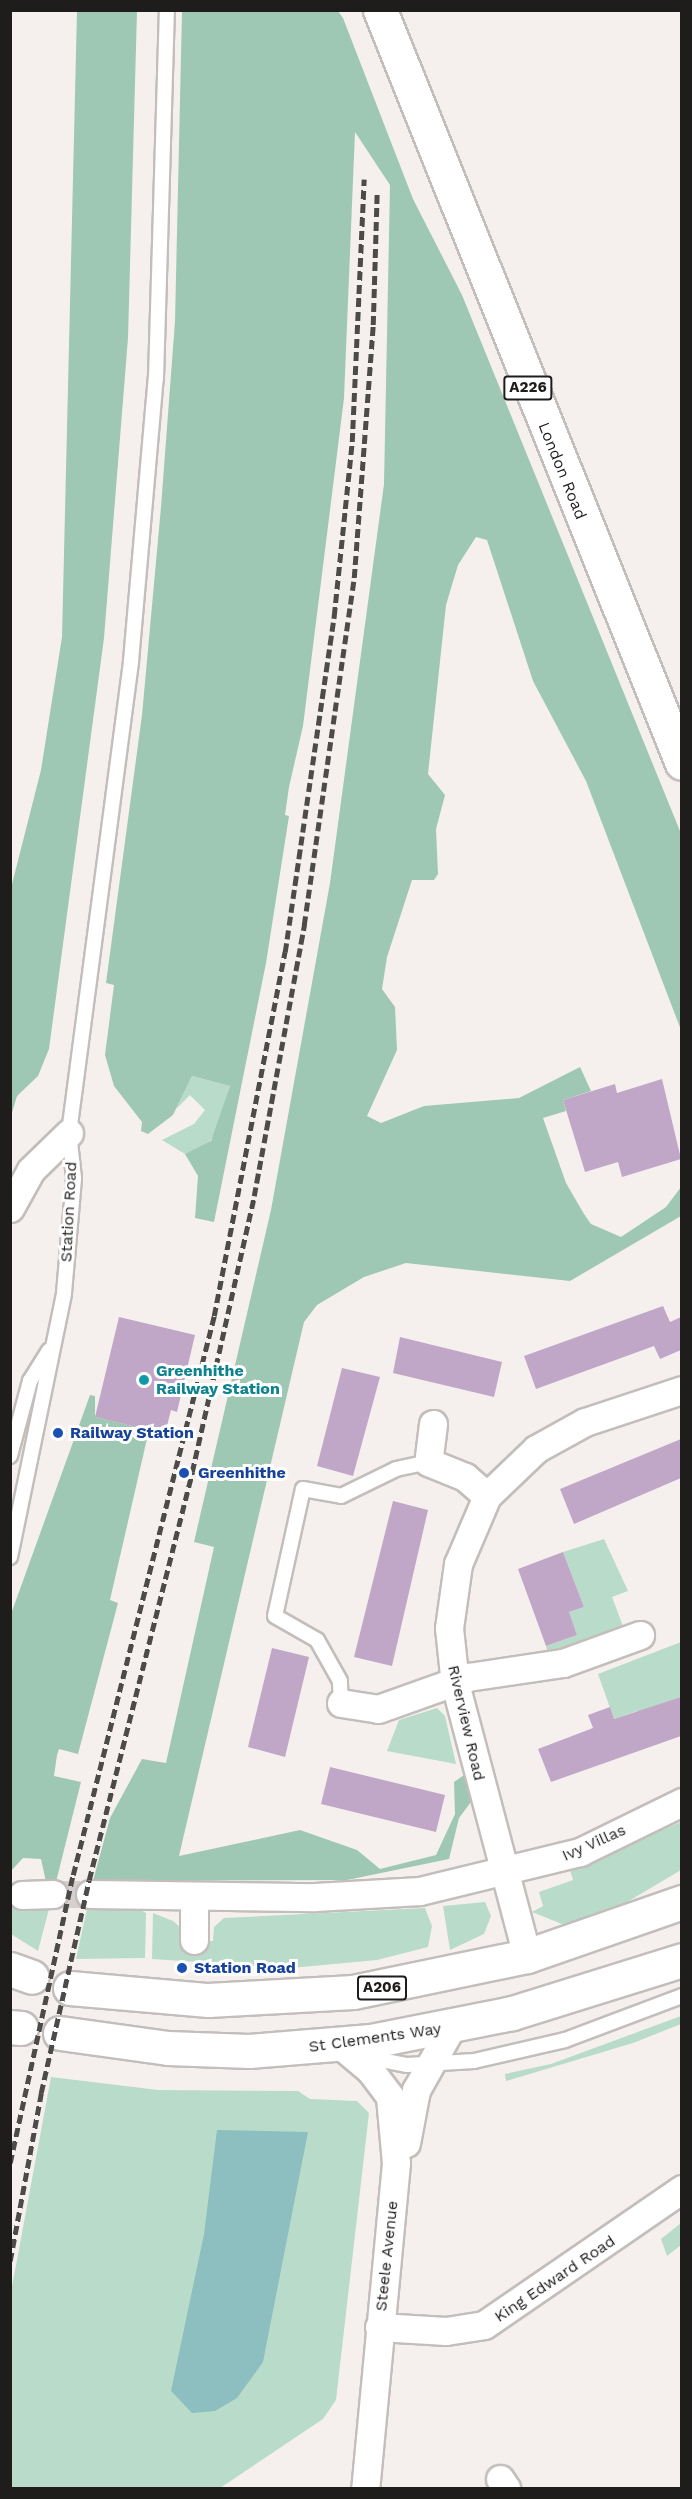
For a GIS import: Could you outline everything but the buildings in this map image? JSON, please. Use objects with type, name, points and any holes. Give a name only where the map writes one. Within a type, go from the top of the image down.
[{"type":"main road","name":"London Road","points":[[380,10],[681,763]]},
{"type":"main road","name":"A206","points":[[70,1988],[190,1999],[288,1998],[401,1985],[527,1956],[681,1902]]},
{"type":"main road","name":"St Clements Way","points":[[60,2033],[199,2050],[339,2044],[452,2026],[512,2013],[681,1960]]},
{"type":"street","name":"Station Road","points":[[10,1208],[31,1170],[69,1133]]},
{"type":"street","name":"Riverview Road","points":[[527,1956],[503,1874],[454,1684],[453,1591],[467,1538],[487,1496],[536,1449],[565,1432],[679,1390]]},
{"type":"street","points":[[433,1424],[428,1462],[465,1477],[487,1496]]},
{"type":"street","points":[[341,1703],[374,1710],[475,1675],[563,1663],[640,1635]]},
{"type":"street","name":"Ivy Villas","points":[[503,1874],[580,1852],[681,1802]]},
{"type":"street","points":[[90,1894],[194,1896],[397,1893],[503,1874]]},
{"type":"street","points":[[22,1895],[53,1894]]},
{"type":"street","points":[[194,1896],[194,1940]]},
{"type":"street","points":[[396,2163],[428,2065],[452,2026]]},
{"type":"street","name":"Steele Avenue","points":[[339,2044],[370,2070],[390,2097],[396,2163],[365,2488]]},
{"type":"street","name":"King Edward Road","points":[[379,2327],[446,2331],[484,2325],[681,2189]]},
{"type":"lane","points":[[69,1133],[146,516],[165,186],[167,10]]},
{"type":"lane","name":"Station Road","points":[[10,1557],[28,1491],[49,1350],[70,1239],[74,1178],[69,1133]]},
{"type":"lane","name":"Station Road","points":[[10,1456],[30,1381],[49,1350]]},
{"type":"lane","points":[[341,1703],[340,1681],[317,1640],[275,1616],[303,1489],[341,1496],[396,1469],[428,1462]]},
{"type":"lane","points":[[339,2044],[377,2062],[428,2065],[474,2061],[565,2040],[681,1996]]},
{"type":"green space","points":[[77,11],[137,11],[128,338],[104,638],[49,1049],[38,1076],[17,1096],[11,1116],[11,888],[41,770],[62,637]]},
{"type":"green space","points":[[182,11],[338,11],[343,18],[413,199],[462,295],[682,836],[681,1030],[586,781],[533,681],[487,540],[476,537],[458,565],[446,605],[428,774],[445,795],[436,829],[438,874],[434,880],[412,880],[387,957],[382,989],[395,1007],[397,1050],[367,1116],[381,1123],[424,1106],[519,1098],[580,1067],[591,1091],[563,1100],[566,1111],[543,1118],[566,1183],[584,1214],[591,1224],[621,1237],[666,1207],[681,1187],[681,1216],[570,1281],[406,1263],[364,1277],[317,1305],[304,1322],[179,1856],[300,1830],[357,1850],[380,1869],[436,1855],[455,1814],[454,1782],[467,1773],[474,1798],[459,1818],[449,1859],[347,1880],[93,1881],[110,1818],[142,1759],[166,1763],[214,1547],[194,1542],[271,1210],[330,883],[384,484],[390,185],[355,132],[344,398],[303,726],[289,787],[285,815],[289,816],[266,963],[214,1222],[195,1218],[198,1176],[185,1154],[211,1141],[230,1086],[192,1076],[173,1115],[148,1134],[141,1131],[142,1122],[114,1086],[105,1055],[114,985],[106,983],[142,715],[175,321]]},
{"type":"green space","points":[[192,1076],[230,1086],[214,1135],[207,1146],[185,1154],[162,1140],[194,1124],[205,1110],[190,1095],[176,1109]]},
{"type":"green space","points":[[90,1395],[95,1396],[95,1417],[149,1430],[110,1600],[118,1603],[78,1754],[59,1749],[57,1755],[54,1776],[81,1782],[55,1886],[46,1882],[41,1859],[23,1858],[11,1871],[11,1614]]},
{"type":"green space","points":[[604,1539],[628,1591],[612,1597],[624,1629],[549,1658],[546,1646],[577,1635],[569,1612],[584,1607],[563,1552]]},
{"type":"green space","points":[[681,1642],[681,1697],[648,1709],[661,1743],[649,1745],[637,1711],[614,1719],[598,1674]]},
{"type":"green space","points":[[437,1708],[445,1716],[456,1764],[387,1751],[399,1720]]},
{"type":"green space","points":[[681,1822],[681,1870],[617,1908],[567,1926],[532,1912],[543,1906],[539,1892],[573,1880],[570,1870]]},
{"type":"green space","points":[[10,1890],[20,1907],[49,1909],[38,1951],[11,1934]]},
{"type":"green space","points":[[485,1902],[491,1916],[484,1934],[450,1950],[443,1906]]},
{"type":"green space","points":[[133,1906],[146,1913],[145,1958],[76,1959],[87,1909]]},
{"type":"green space","points":[[425,1908],[432,1926],[428,1947],[377,1960],[291,1968],[152,1959],[153,1913],[173,1921],[183,1930],[183,1941],[213,1941],[214,1927],[224,1918]]},
{"type":"green space","points":[[681,2016],[681,2024],[633,2043],[506,2081],[505,2074],[551,2064]]},
{"type":"green space","points":[[51,2077],[158,2090],[298,2091],[310,2099],[357,2101],[369,2113],[336,2400],[323,2419],[220,2488],[11,2488],[11,2292]]},
{"type":"green space","points":[[681,2223],[681,2245],[667,2256],[661,2239]]},
{"type":"water","points":[[217,2130],[308,2132],[263,2362],[237,2398],[215,2411],[192,2413],[171,2391],[204,2234]]},
{"type":"tunnel","points":[[53,1894],[90,1894]]},
{"type":"railway","points":[[10,2163],[73,1875],[214,1316],[285,952],[334,616],[352,442],[364,179]]},
{"type":"railway","points":[[10,2261],[41,2093],[89,1880],[192,1472],[254,1196],[304,925],[354,578],[373,325],[377,193]]},
{"type":"place","name":"Greenhithe Railway Station","points":[[144,1380]]},
{"type":"place","name":"Railway Station","points":[[58,1433]]},
{"type":"place","name":"Greenhithe","points":[[184,1473]]},
{"type":"place","name":"Station Road","points":[[182,1968]]}]
